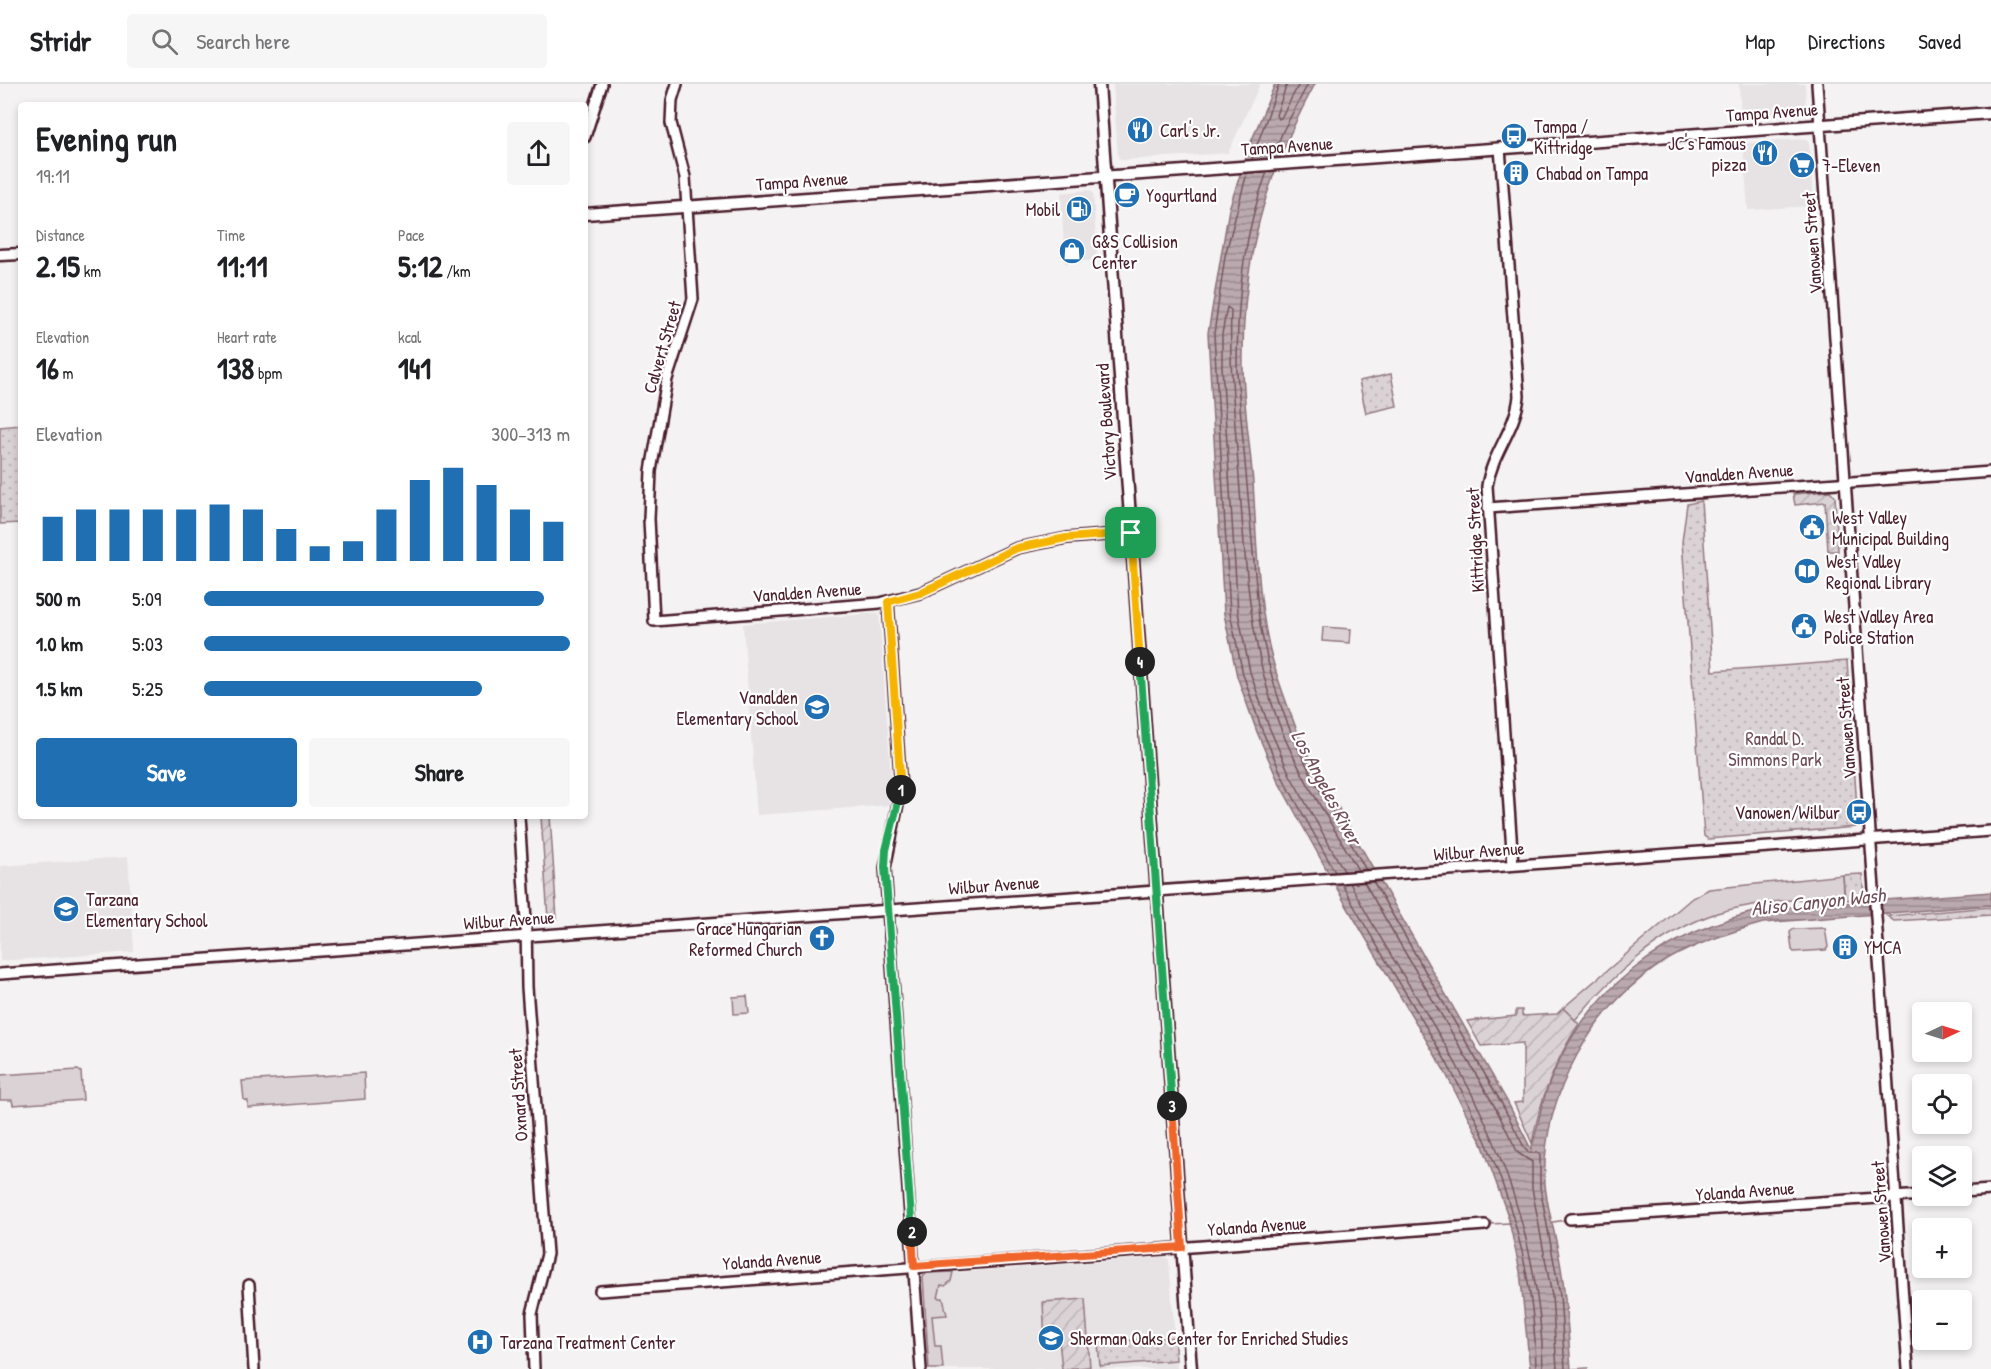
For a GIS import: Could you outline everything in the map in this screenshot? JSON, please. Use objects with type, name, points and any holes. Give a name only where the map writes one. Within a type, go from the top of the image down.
[{"type":"main road","name":"Victory Boulevard","points":[[1099,84],[1191,1369]]},
{"type":"main road","name":"Tampa Avenue","points":[[588,214],[1991,113]]},
{"type":"main road","points":[[0,255],[18,254]]},
{"type":"street","points":[[588,128],[602,84]]},
{"type":"street","name":"Calvert Street","points":[[654,621],[649,519],[651,471],[667,379],[693,298],[685,172],[671,123],[672,100],[677,84]]},
{"type":"street","name":"Vanowen Street","points":[[1817,84],[1908,1369]]},
{"type":"street","name":"Kittridge Street","points":[[1500,148],[1520,396],[1514,422],[1489,472],[1488,508],[1513,865]]},
{"type":"street","name":"Vanalden Avenue","points":[[1488,508],[1991,472]]},
{"type":"street","name":"Vanalden Avenue","points":[[654,621],[888,602],[920,593],[1017,548],[1066,538],[1131,533]]},
{"type":"street","points":[[888,602],[901,789],[885,860],[921,1369]]},
{"type":"street","name":"Oxnard Street","points":[[519,819],[547,1254],[532,1314],[534,1369]]},
{"type":"street","name":"Wilbur Avenue","points":[[0,974],[1991,831]]},
{"type":"street","points":[[1972,1191],[1991,1190]]},
{"type":"street","name":"Yolanda Avenue","points":[[1570,1220],[1912,1196]]},
{"type":"street","name":"Yolanda Avenue","points":[[600,1291],[1485,1225]]},
{"type":"street","points":[[249,1285],[254,1369]]},
{"type":"shaded area","points":[[1113,84],[1260,84],[1228,153],[1122,160],[1118,157]]},
{"type":"shaded area","points":[[1739,84],[1805,84],[1806,108],[1804,112],[1741,116]]},
{"type":"shaded area","points":[[1805,139],[1809,143],[1813,202],[1810,206],[1748,210],[1743,143]]},
{"type":"shaded area","points":[[1089,190],[1093,194],[1097,257],[1095,260],[1065,263],[1061,193]]},
{"type":"shaded area","name":"Vanalden Elementary School","points":[[879,613],[892,789],[890,805],[757,815],[743,624]]},
{"type":"shaded area","name":"Tarzana Elementary School","points":[[128,857],[134,952],[0,961],[0,866]]},
{"type":"shaded area","name":"Sherman Oaks Center for Enriched Studies","points":[[1165,1257],[1169,1260],[1177,1369],[929,1369],[924,1275]]},
{"type":"green space","points":[[1391,374],[1397,406],[1366,413],[1359,381]]},
{"type":"green space","points":[[18,425],[18,523],[0,524],[0,427]]},
{"type":"green space","points":[[1830,491],[1835,496],[1838,551],[1828,551],[1825,502],[1795,505],[1793,494]]},
{"type":"green space","name":"Randal D. Simmons Park","points":[[1701,501],[1713,671],[1847,661],[1858,823],[1856,827],[1708,839],[1704,836],[1682,542],[1687,504]]},
{"type":"green space","points":[[1323,627],[1351,629],[1350,643],[1322,641]]},
{"type":"green space","points":[[541,819],[550,819],[557,919],[548,919]]},
{"type":"green space","points":[[1862,874],[1864,898],[1845,900],[1843,875]]},
{"type":"green space","points":[[1843,875],[1844,894],[1840,896],[1747,906],[1696,921],[1657,943],[1621,971],[1575,1020],[1563,1008],[1692,898],[1709,889]]},
{"type":"green space","points":[[1991,907],[1991,915],[1894,921],[1887,916]]},
{"type":"green space","points":[[1825,928],[1828,947],[1826,950],[1794,952],[1792,950],[1790,932],[1794,929]]},
{"type":"green space","points":[[747,996],[749,1013],[734,1014],[733,997]]},
{"type":"green space","points":[[1563,1008],[1579,1024],[1549,1082],[1532,1143],[1514,1103],[1523,1102],[1523,1043],[1481,1046],[1467,1021],[1516,1016],[1516,1010],[1522,1010],[1522,1016],[1557,1014]]},
{"type":"green space","points":[[78,1070],[81,1072],[83,1100],[13,1105],[12,1100],[0,1100],[0,1075]]},
{"type":"green space","points":[[364,1073],[365,1099],[248,1108],[248,1101],[244,1100],[242,1081]]},
{"type":"green space","points":[[953,1272],[951,1281],[945,1286],[941,1285],[938,1298],[943,1298],[947,1315],[932,1316],[935,1346],[941,1346],[943,1369],[929,1369],[923,1277],[927,1273]]},
{"type":"green space","points":[[1085,1299],[1090,1367],[1062,1369],[1059,1340],[1045,1342],[1043,1302]]},
{"type":"green space","points":[[1174,1337],[1176,1360],[1100,1366],[1098,1343]]},
{"type":"water","points":[[1275,84],[1315,84],[1297,119],[1269,187],[1251,257],[1243,331],[1243,370],[1260,593],[1272,658],[1282,692],[1304,748],[1507,1101],[1531,1149],[1548,1087],[1564,1052],[1583,1021],[1606,993],[1633,969],[1663,949],[1695,932],[1729,919],[1766,909],[1991,892],[1991,905],[1763,923],[1751,926],[1703,943],[1669,959],[1642,977],[1617,1000],[1595,1026],[1562,1086],[1552,1118],[1546,1151],[1546,1193],[1563,1284],[1571,1369],[1530,1369],[1520,1271],[1508,1216],[1483,1146],[1444,1070],[1346,905],[1278,781],[1237,676],[1224,614],[1208,333],[1229,209],[1249,147]]},
{"type":"waterway","points":[[1553,1222],[1566,1220]]},
{"type":"waterway","points":[[1489,1224],[1511,1223]]},
{"type":"waterway","points":[[1573,1369],[1588,1368]]},
{"type":"place","name":"Carl's Jr.","points":[[1140,130]]},
{"type":"place","name":"Tampa / Kittridge","points":[[1514,136]]},
{"type":"place","name":"JC's Famous pizza","points":[[1765,153]]},
{"type":"place","name":"7-Eleven","points":[[1802,165]]},
{"type":"place","name":"Chabad on Tampa","points":[[1516,173]]},
{"type":"place","name":"Yogurtland","points":[[1127,195]]},
{"type":"place","name":"Mobil","points":[[1079,209]]},
{"type":"place","name":"G&S Collision Center","points":[[1072,251]]},
{"type":"place","name":"West Valley Municipal Building","points":[[1812,527]]},
{"type":"place","name":"West Valley Regional Library","points":[[1807,571]]},
{"type":"place","name":"West Valley Area Police Station","points":[[1804,626]]},
{"type":"place","name":"Vanalden Elementary School","points":[[817,707]]},
{"type":"place","name":"Vanowen/Wilbur","points":[[1859,812]]},
{"type":"place","name":"Tarzana Elementary School","points":[[66,909]]},
{"type":"place","name":"Grace Hungarian Reformed Church","points":[[822,938]]},
{"type":"place","name":"YMCA","points":[[1845,947]]},
{"type":"place","name":"Sherman Oaks Center for Enriched Studies","points":[[1051,1338]]},
{"type":"place","name":"Tarzana Treatment Center","points":[[480,1342]]},
{"type":"route","points":[[1131,533],[1182,1247],[914,1266],[885,867],[886,850],[901,789],[888,602],[920,593],[1017,548],[1066,538],[1131,533]]},
{"type":"water label","name":"Los Angeles River","points":[[1327,787]]},
{"type":"water label","name":"Aliso Canyon Wash","points":[[1818,901]]}]
